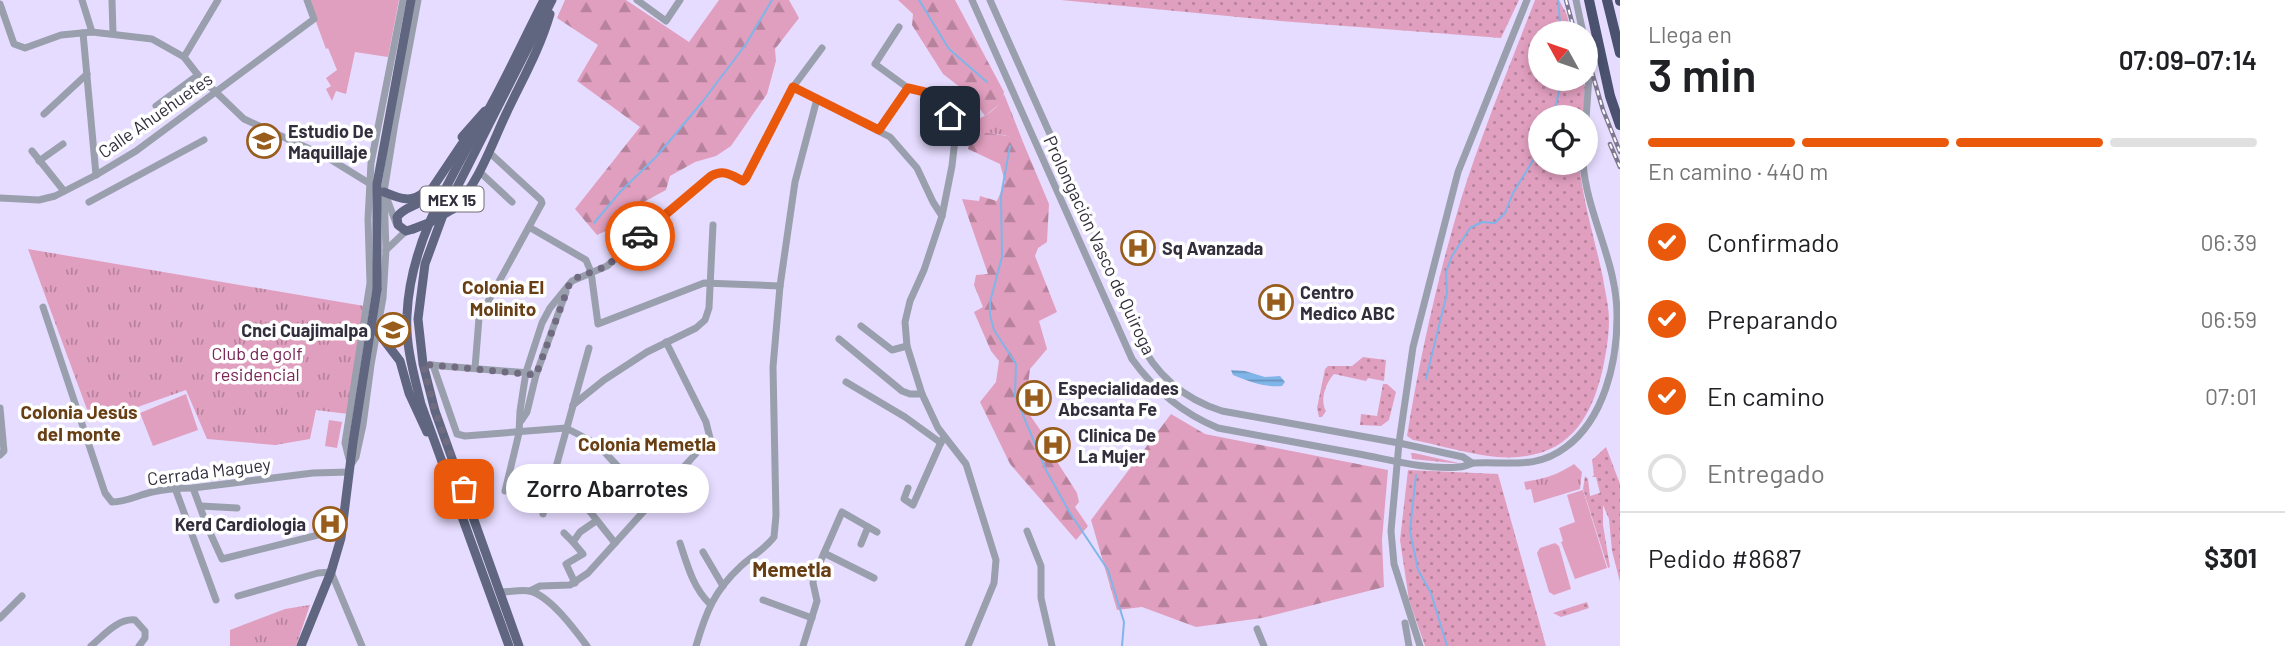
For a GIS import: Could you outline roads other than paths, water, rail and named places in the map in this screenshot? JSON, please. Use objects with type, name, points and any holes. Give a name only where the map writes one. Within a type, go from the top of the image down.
[{"type":"highway","points":[[1588,0],[1610,96],[1620,125]]},
{"type":"highway","points":[[1607,0],[1620,53]]},
{"type":"main road","points":[[301,646],[331,572],[342,529],[377,289],[377,184],[411,0]]},
{"type":"main road","points":[[480,116],[425,199],[402,211],[396,223],[410,230],[442,217],[466,196],[527,71],[550,16],[549,1]]},
{"type":"main road","name":"MEX 15","points":[[509,646],[421,404],[411,363],[406,317],[410,285],[440,197],[549,1]]},
{"type":"main road","name":"MEX 15","points":[[519,646],[435,411],[423,364],[419,308],[425,264],[443,215],[549,1]]},
{"type":"main road","points":[[384,192],[402,199],[421,195],[468,127],[492,103]]},
{"type":"main road","points":[[377,331],[400,361],[419,418],[443,462]]},
{"type":"street","points":[[82,0],[87,33],[87,74],[96,175]]},
{"type":"street","points":[[112,0],[113,33]]},
{"type":"street","points":[[184,57],[218,0]]},
{"type":"street","name":"Calle Ahuehuetes","points":[[0,198],[39,200],[96,175],[136,151],[314,19],[307,0]]},
{"type":"street","points":[[350,469],[345,443],[370,283],[369,183],[402,0]]},
{"type":"street","points":[[350,469],[356,457],[363,425],[383,298],[386,250],[384,192],[418,0]]},
{"type":"street","points":[[641,1],[666,22],[680,0]]},
{"type":"street","name":"Prolongación Vasco de Quiroga","points":[[972,0],[1124,344],[1143,374],[1160,392],[1196,419],[1218,428],[1397,462],[1460,467],[1472,463],[1524,464],[1550,456],[1567,447],[1579,435],[1599,405],[1616,348],[1618,316],[1615,286],[1585,175]]},
{"type":"street","name":"Prolongación Vasco de Quiroga","points":[[990,0],[1101,248],[1138,338],[1155,367],[1169,381],[1205,405],[1222,411],[1399,443],[1463,457],[1472,463]]},
{"type":"street","points":[[1420,646],[1402,591],[1392,546],[1399,443],[1413,347],[1458,172],[1527,0]]},
{"type":"street","points":[[1576,0],[1580,21]]},
{"type":"street","points":[[0,4],[14,44],[18,48],[61,35],[87,33],[113,33],[152,39],[184,57],[198,75],[244,119],[326,156],[384,192],[396,223]]},
{"type":"street","points":[[899,27],[875,64],[908,88],[925,92],[950,116],[956,130],[942,216],[924,270],[910,301],[905,322],[907,346],[922,394],[943,439],[913,505],[904,499],[908,488]]},
{"type":"street","points":[[505,491],[519,433],[526,372],[550,307],[576,278],[607,266],[711,176],[719,172],[728,173],[743,181],[793,87],[822,48]]},
{"type":"street","points":[[44,114],[87,74]]},
{"type":"street","points":[[156,106],[198,75]]},
{"type":"street","points":[[793,87],[879,130],[897,143],[918,168],[942,216]]},
{"type":"street","points":[[879,130],[908,88]]},
{"type":"street","points":[[696,646],[710,604],[742,565],[770,542],[776,529],[772,367],[795,182],[817,99]]},
{"type":"street","points":[[1021,111],[1037,104]]},
{"type":"street","points":[[381,119],[395,123]]},
{"type":"street","points":[[89,202],[204,140]]},
{"type":"street","points":[[40,161],[63,144]]},
{"type":"street","points":[[32,151],[64,191]]},
{"type":"street","points":[[475,368],[479,318],[541,207],[541,200],[491,154]]},
{"type":"street","points":[[482,174],[512,202]]},
{"type":"street","points":[[573,405],[604,380],[666,342],[696,328],[705,320],[709,309],[713,225]]},
{"type":"street","points":[[529,227],[584,257],[591,272],[598,324],[710,282],[780,286]]},
{"type":"street","points":[[386,250],[410,230]]},
{"type":"street","points":[[521,421],[527,412],[536,375],[569,285]]},
{"type":"street","name":"Cerrada Maguey","points":[[43,307],[108,500],[127,501],[151,492],[175,488],[350,469]]},
{"type":"street","points":[[861,326],[892,350],[907,346]]},
{"type":"street","points":[[839,339],[902,391],[922,394]]},
{"type":"street","points":[[501,592],[530,591],[540,586],[575,583],[588,573],[707,443],[710,432],[706,422],[666,342]]},
{"type":"street","points":[[543,514],[589,348]]},
{"type":"street","points":[[423,364],[536,375]]},
{"type":"street","points":[[433,365],[457,434],[465,436],[566,428],[597,444],[624,473]]},
{"type":"street","points":[[846,383],[943,439],[966,464],[996,560],[994,583],[968,646]]},
{"type":"street","points":[[0,408],[2,453]]},
{"type":"street","points":[[698,427],[706,422]]},
{"type":"street","points":[[175,488],[216,600]]},
{"type":"street","points":[[193,488],[222,559],[342,529]]},
{"type":"street","points":[[201,506],[237,508]]},
{"type":"street","points":[[588,509],[615,543]]},
{"type":"street","points":[[803,646],[817,601],[814,576],[842,512],[877,532]]},
{"type":"street","points":[[573,542],[580,532],[596,521]]},
{"type":"street","points":[[861,544],[868,527]]},
{"type":"street","points":[[1027,531],[1041,566],[1041,598],[1052,646]]},
{"type":"street","points":[[565,533],[583,554],[566,564],[575,583]]},
{"type":"street","points":[[680,543],[691,576],[704,599],[710,604]]},
{"type":"street","points":[[703,552],[723,586]]},
{"type":"street","points":[[824,553],[874,578]]},
{"type":"street","points":[[238,596],[318,573],[331,572],[362,646]]},
{"type":"street","points":[[530,591],[565,617],[587,646]]},
{"type":"street","points":[[0,618],[22,596]]},
{"type":"street","points":[[763,600],[812,618]]},
{"type":"street","points":[[91,646],[128,619],[135,620],[145,631],[145,638],[139,646]]},
{"type":"street","points":[[1405,623],[1409,646]]},
{"type":"street","points":[[1257,629],[1264,646]]},
{"type":"water","points":[[1231,370],[1265,377],[1280,376],[1285,382],[1282,386],[1264,385],[1233,375]]},
{"type":"waterway","points":[[594,223],[620,192],[656,157],[703,101],[746,44],[772,0]]},
{"type":"waterway","points":[[919,0],[949,49],[987,82]]},
{"type":"waterway","points":[[1558,0],[1560,21]]},
{"type":"waterway","points":[[1556,105],[1559,91]]},
{"type":"waterway","points":[[1010,146],[1001,196],[1002,257],[990,302],[990,315],[994,330],[1016,364],[1015,396],[1046,470],[1070,513],[1108,570],[1124,622],[1122,646]]},
{"type":"waterway","points":[[1426,379],[1447,293],[1446,272],[1452,256],[1470,228],[1482,222],[1495,223],[1505,213],[1528,169]]},
{"type":"waterway","points":[[1416,475],[1410,531],[1418,570],[1431,593],[1447,646]]},
{"type":"railway","points":[[1566,0],[1572,21]]},
{"type":"railway","points":[[1597,91],[1620,152]]},
{"type":"railway","points":[[1610,144],[1620,167]]},
{"type":"place","name":"Estudio De Maquillaje","points":[[264,141]]},
{"type":"place","name":"Sq Avanzada","points":[[1138,248]]},
{"type":"place","name":"Centro Medico ABC","points":[[1276,302]]},
{"type":"place","name":"Cnci Cuajimalpa","points":[[393,330]]},
{"type":"place","name":"Especialidades Abcsanta Fe","points":[[1034,398]]},
{"type":"place","name":"Clinica De La Mujer","points":[[1053,445]]},
{"type":"place","name":"Zorro Abarrotes","points":[[464,489]]},
{"type":"place","name":"Kerd Cardiologia","points":[[330,524]]},
{"type":"district","name":"Colonia El Molinito","points":[[503,297]]},
{"type":"district","name":"Colonia Jesús del monte","points":[[79,422]]},
{"type":"district","name":"Colonia Memetla","points":[[647,443]]},
{"type":"district","name":"Memetla","points":[[792,568]]},
{"type":"park label","name":"Club de golf residencial","points":[[257,363]]}]
